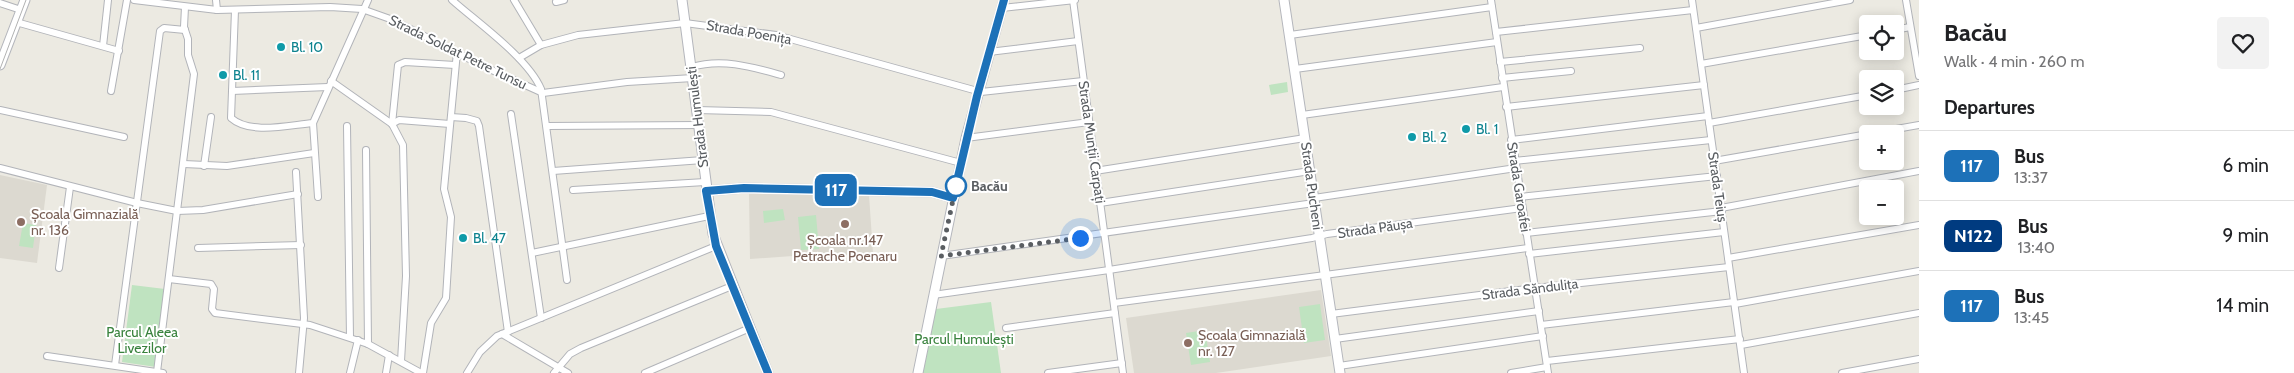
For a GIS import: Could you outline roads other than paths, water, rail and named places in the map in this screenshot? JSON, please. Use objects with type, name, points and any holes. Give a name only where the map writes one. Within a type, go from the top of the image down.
[{"type":"street","points":[[0,66],[3,48],[25,0]]},
{"type":"street","points":[[103,46],[108,0]]},
{"type":"street","points":[[111,91],[127,0]]},
{"type":"street","name":"Strada Soldat Petre Tunsu","points":[[134,0],[217,10],[330,7],[362,9],[394,20],[543,93]]},
{"type":"street","points":[[216,0],[217,10]]},
{"type":"street","points":[[318,197],[313,124],[362,9],[368,0]]},
{"type":"street","points":[[452,0],[519,58],[538,82],[543,93],[562,247],[568,280]]},
{"type":"street","points":[[514,0],[542,45]]},
{"type":"street","points":[[556,2],[564,0]]},
{"type":"street","name":"Strada Humulești","points":[[682,0],[692,67],[709,216],[716,246],[768,373]]},
{"type":"street","name":"Strada Munții Carpați","points":[[1073,0],[1123,373]]},
{"type":"street","points":[[918,373],[966,138],[1003,4],[1077,0]]},
{"type":"street","name":"Strada Pucheni","points":[[1285,0],[1326,274],[1338,371]]},
{"type":"street","name":"Strada Teiuș","points":[[1692,0],[1744,373]]},
{"type":"street","points":[[1696,28],[1850,0]]},
{"type":"street","points":[[1906,0],[1919,76]]},
{"type":"street","points":[[0,3],[21,10]]},
{"type":"street","points":[[1290,35],[1492,4]]},
{"type":"street","name":"Strada Garoafei","points":[[1492,4],[1506,107],[1547,367]]},
{"type":"street","points":[[47,356],[160,373],[169,279],[194,74],[188,55],[189,44],[185,30],[185,6]]},
{"type":"street","points":[[235,10],[230,118],[239,124],[251,128],[313,124]]},
{"type":"street","points":[[1496,32],[1693,10]]},
{"type":"street","points":[[16,22],[119,51]]},
{"type":"street","name":"Strada Poenița","points":[[519,58],[542,45],[599,31],[685,23],[776,35],[978,91]]},
{"type":"street","points":[[1904,28],[1910,27]]},
{"type":"street","points":[[115,365],[160,31],[164,28],[185,30]]},
{"type":"street","points":[[1701,64],[1859,37]]},
{"type":"street","points":[[989,52],[1078,41]]},
{"type":"street","points":[[1295,69],[1497,42]]},
{"type":"street","points":[[1500,62],[1640,48]]},
{"type":"street","points":[[169,279],[212,284],[214,289],[212,309],[215,313],[304,324],[350,337],[368,344],[422,373],[431,323],[446,298],[451,217],[444,189],[457,52]]},
{"type":"street","points":[[394,127],[398,65],[405,62],[455,65]]},
{"type":"street","points":[[692,67],[705,64],[729,64],[781,75]]},
{"type":"street","points":[[1502,78],[1571,71]]},
{"type":"street","points":[[543,93],[627,82],[693,78]]},
{"type":"street","points":[[978,91],[1083,82]]},
{"type":"street","points":[[232,91],[329,84],[394,127],[402,142],[404,156],[406,276],[401,361]]},
{"type":"street","points":[[1506,107],[1704,85]]},
{"type":"street","points":[[1904,88],[1919,85]]},
{"type":"street","points":[[1302,115],[1503,87]]},
{"type":"street","points":[[1511,140],[1709,120],[1859,96]]},
{"type":"street","points":[[0,110],[124,138]]},
{"type":"street","points":[[697,110],[755,110],[771,112],[961,163]]},
{"type":"street","points":[[511,114],[541,318]]},
{"type":"street","points":[[204,166],[211,117]]},
{"type":"street","points":[[394,127],[399,120],[473,119],[478,124],[505,333],[556,370],[568,373]]},
{"type":"street","points":[[966,138],[1089,122]]},
{"type":"street","points":[[547,126],[699,125]]},
{"type":"street","points":[[1904,128],[1919,125]]},
{"type":"street","points":[[347,126],[350,337]]},
{"type":"street","points":[[1714,160],[1859,136]]},
{"type":"street","points":[[1095,171],[1305,138]]},
{"type":"street","points":[[941,256],[1104,235],[1314,201],[1515,165],[1712,140]]},
{"type":"street","points":[[366,150],[368,344]]},
{"type":"street","points":[[184,164],[204,166],[236,165],[314,153]]},
{"type":"street","points":[[553,170],[703,160]]},
{"type":"street","points":[[0,168],[70,187],[177,211],[196,211],[298,194]]},
{"type":"street","points":[[1100,203],[1310,171]]},
{"type":"street","points":[[1526,234],[1721,209],[1919,171]]},
{"type":"street","points":[[296,172],[304,324],[299,373]]},
{"type":"street","points":[[1520,197],[1717,176]]},
{"type":"street","points":[[59,268],[70,187]]},
{"type":"street","points":[[573,190],[706,187],[932,192],[953,198]]},
{"type":"street","name":"Strada Păușa","points":[[933,295],[1109,270],[1320,236],[1522,208]]},
{"type":"street","points":[[532,253],[709,216]]},
{"type":"street","points":[[1728,258],[1919,225]]},
{"type":"street","points":[[1114,304],[1326,274],[1529,251],[1724,232]]},
{"type":"street","points":[[198,248],[301,245]]},
{"type":"street","points":[[467,373],[484,346],[505,333],[716,246]]},
{"type":"street","name":"Strada Săndulița","points":[[1331,314],[1536,288],[1729,267]]},
{"type":"street","points":[[1541,324],[1735,303],[1919,270]]},
{"type":"street","points":[[556,370],[570,354],[581,348],[732,286]]},
{"type":"street","points":[[1335,340],[1539,311]]},
{"type":"street","points":[[1006,328],[1115,313]]},
{"type":"street","points":[[1511,373],[1740,342],[1919,313]]},
{"type":"street","points":[[645,373],[750,328]]},
{"type":"street","points":[[1338,371],[1543,336]]},
{"type":"street","points":[[350,373],[358,340]]},
{"type":"street","points":[[386,373],[389,355]]},
{"type":"street","points":[[1842,373],[1919,359]]},
{"type":"street","points":[[1048,373],[1067,372],[1122,363]]},
{"type":"tram line","points":[[0,69],[26,0]]},
{"type":"place","name":"Bl. 10","points":[[281,47]]},
{"type":"place","name":"Bl. 11","points":[[223,75]]},
{"type":"place","name":"Bl. 1","points":[[1466,129]]},
{"type":"place","name":"Bl. 2","points":[[1412,137]]},
{"type":"place","name":"Bacău","points":[[956,186]]},
{"type":"place","name":"Școala Gimnazială nr. 136","points":[[21,222]]},
{"type":"place","name":"Școala nr.147 Petrache Poenaru","points":[[845,224]]},
{"type":"place","name":"Bl. 47","points":[[463,238]]},
{"type":"place","name":"Școala Gimnazială nr. 127","points":[[1188,343]]},
{"type":"park label","name":"Parcul Humulești","points":[[964,339]]},
{"type":"park label","name":"Parcul Aleea Livezilor","points":[[142,340]]}]
